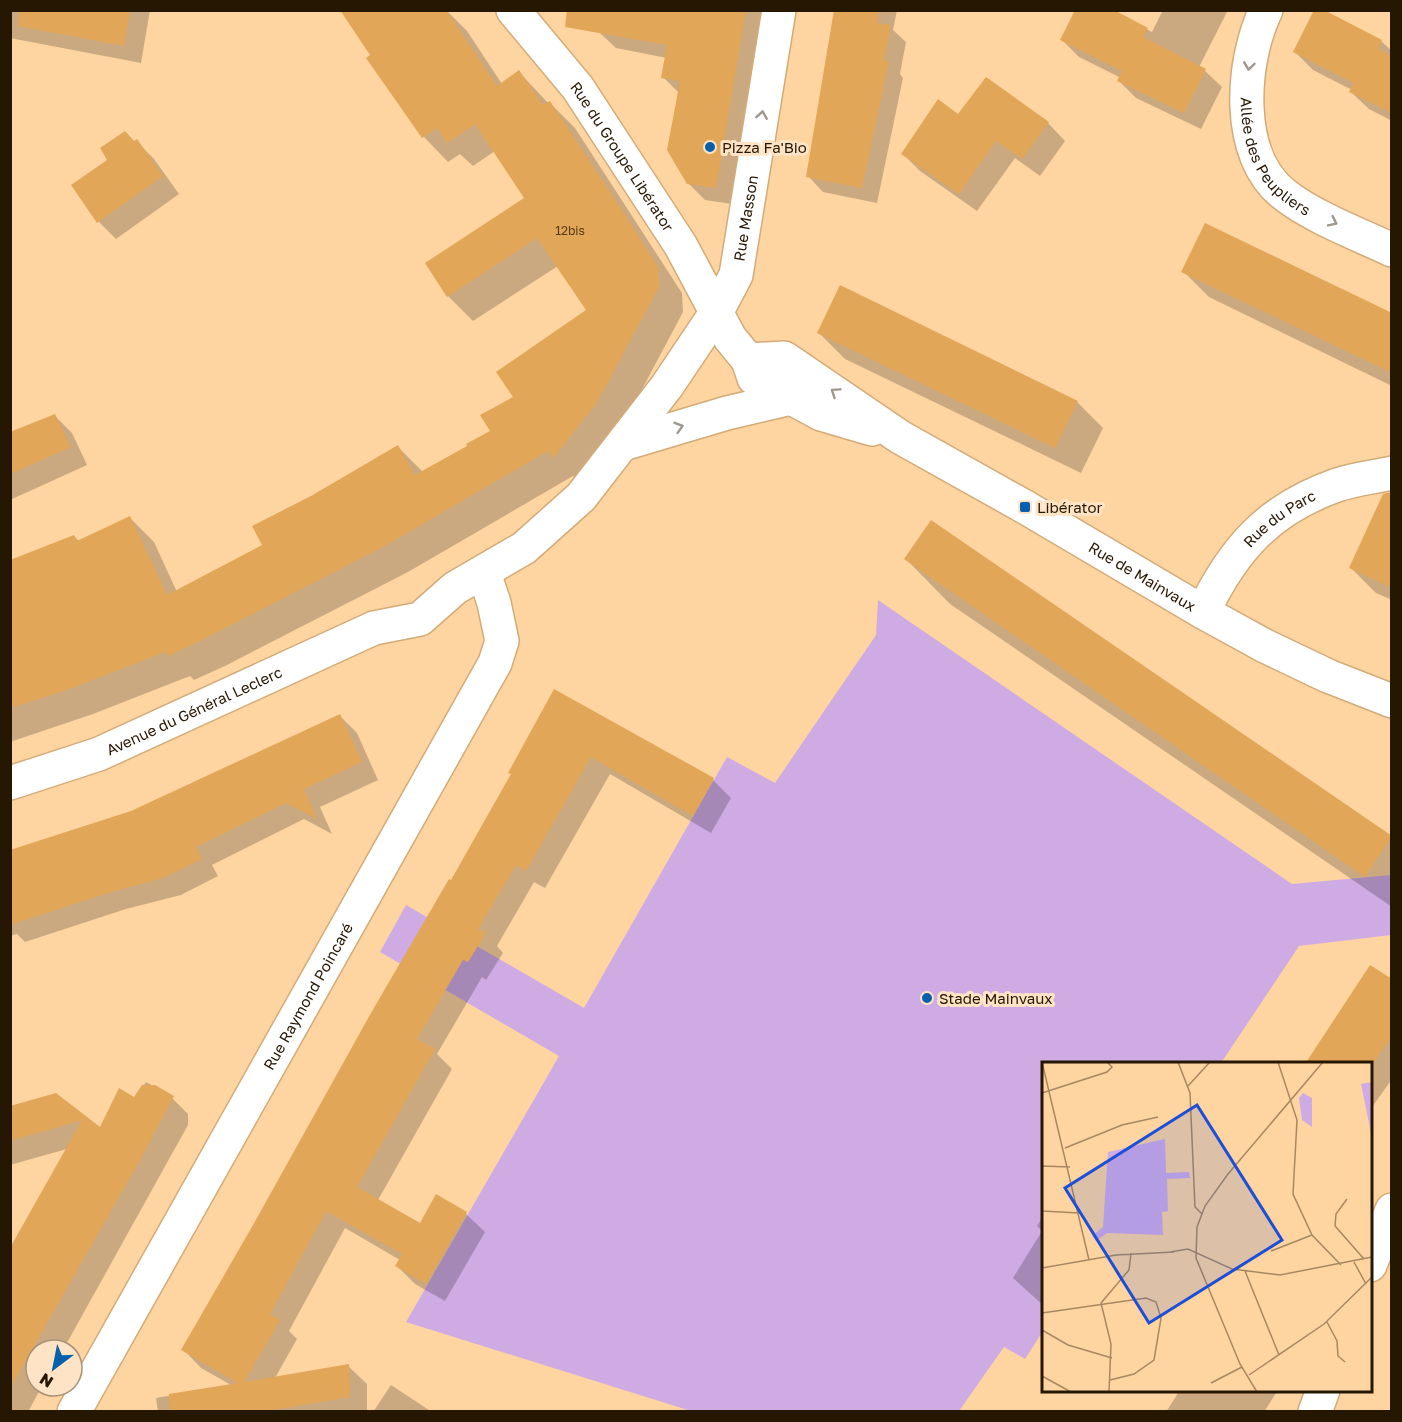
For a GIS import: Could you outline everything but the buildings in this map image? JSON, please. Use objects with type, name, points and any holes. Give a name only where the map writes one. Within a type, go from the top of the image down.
[{"type":"street","name":"Rue du Groupe Libérator","points":[[513,10],[578,88],[681,246],[716,313]]},
{"type":"street","name":"Rue Masson","points":[[716,313],[736,275],[779,10]]},
{"type":"street","name":"Allée des Peupliers","points":[[1266,10],[1248,64],[1247,98],[1248,127],[1267,176],[1283,194],[1302,207],[1392,250]]},
{"type":"street","name":"Rue de Mainvaux","points":[[716,313],[729,338],[747,360],[754,378],[821,414],[900,437]]},
{"type":"street","name":"Avenue du Général Leclerc","points":[[10,783],[99,754],[374,628],[420,619],[454,588],[484,573],[524,548],[581,497],[667,386],[716,313]]},
{"type":"street","name":"Rue de Mainvaux","points":[[747,360],[784,358],[900,437],[1025,507],[1203,612],[1265,646],[1328,676],[1392,701]]},
{"type":"street","points":[[623,444],[727,413],[791,398]]},
{"type":"street","name":"Rue du Parc","points":[[1203,612],[1214,588],[1237,555],[1252,536],[1277,514],[1302,500],[1338,485],[1392,473]]},
{"type":"street","name":"Rue Raymond Poincaré","points":[[74,1412],[495,663],[502,641],[494,603],[484,573]]},
{"type":"street","points":[[1372,1262],[1392,1210]]},
{"type":"street","points":[[1315,1412],[1322,1392]]},
{"type":"shaded area","name":"Stade Mainvaux","points":[[878,600],[1292,884],[1391,875],[1391,935],[1299,946],[1222,1062],[1042,1062],[1042,1333],[1025,1359],[1004,1347],[959,1411],[691,1411],[406,1322],[559,1056],[380,952],[406,905],[584,1008],[727,757],[775,783],[876,635]]},
{"type":"place","name":"Pizza Fa'Bio","points":[[710,147]]},
{"type":"place","name":"Libérator","points":[[1025,507]]},
{"type":"place","name":"Stade Mainvaux","points":[[927,998]]}]
